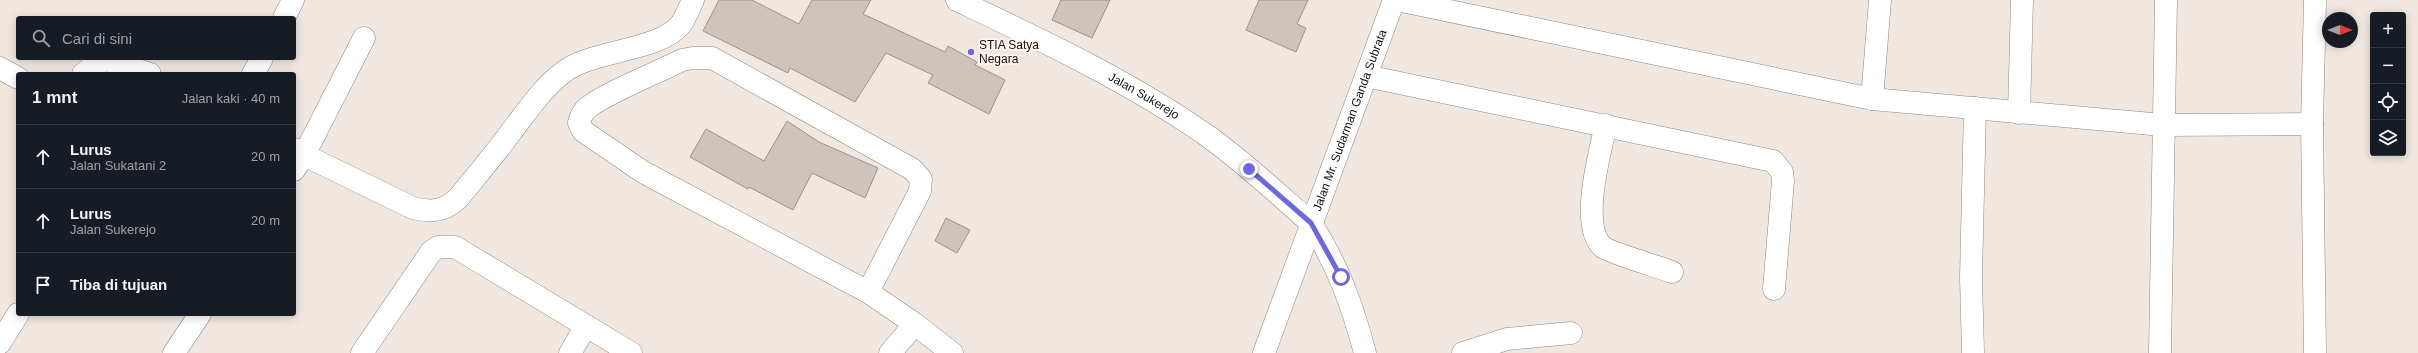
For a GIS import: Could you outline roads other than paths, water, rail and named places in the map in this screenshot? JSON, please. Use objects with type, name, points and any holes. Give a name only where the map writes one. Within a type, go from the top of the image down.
[{"type":"street","points":[[285,16],[293,0]]},
{"type":"street","points":[[364,38],[297,158],[413,208],[430,211],[447,207],[465,190],[540,95],[556,79],[569,69],[582,63],[658,40],[680,26],[693,0]]},
{"type":"street","name":"Jalan Sukerejo","points":[[957,0],[1076,59],[1174,113],[1210,138],[1311,223]]},
{"type":"street","points":[[1395,0],[1872,99],[2163,125],[2312,124]]},
{"type":"street","name":"Jalan Mr. Sudarman Ganda Subrata","points":[[1264,353],[1395,0]]},
{"type":"street","points":[[1872,99],[1880,0]]},
{"type":"street","points":[[2020,112],[2022,0]]},
{"type":"street","points":[[2160,353],[2166,0]]},
{"type":"street","points":[[2315,0],[2312,124],[2315,353]]},
{"type":"street","points":[[868,292],[920,191],[921,179],[912,169],[712,58],[693,58],[682,60],[606,97],[586,109],[582,114],[579,124],[583,131],[643,172],[868,292],[915,324],[952,353]]},
{"type":"street","points":[[86,72],[97,63],[107,60],[144,72]]},
{"type":"street","points":[[254,72],[261,60]]},
{"type":"street","points":[[0,68],[16,77]]},
{"type":"street","points":[[1366,76],[1766,157],[1779,166],[1783,181],[1774,289]]},
{"type":"street","points":[[1973,353],[1971,277],[1975,108]]},
{"type":"street","points":[[1606,125],[1593,197],[1592,216],[1596,236],[1603,247],[1672,272]]},
{"type":"street","points":[[1311,223],[1341,277],[1354,310],[1365,353]]},
{"type":"street","points":[[362,353],[425,260],[438,247],[445,246],[455,247],[631,353]]},
{"type":"street","points":[[0,344],[17,316]]},
{"type":"street","points":[[174,353],[199,316]]},
{"type":"street","points":[[890,353],[915,324]]},
{"type":"street","points":[[570,353],[586,326]]},
{"type":"street","points":[[1463,353],[1507,339],[1571,333]]},
{"type":"place","name":"STIA Satya Negara","points":[[971,52]]}]
